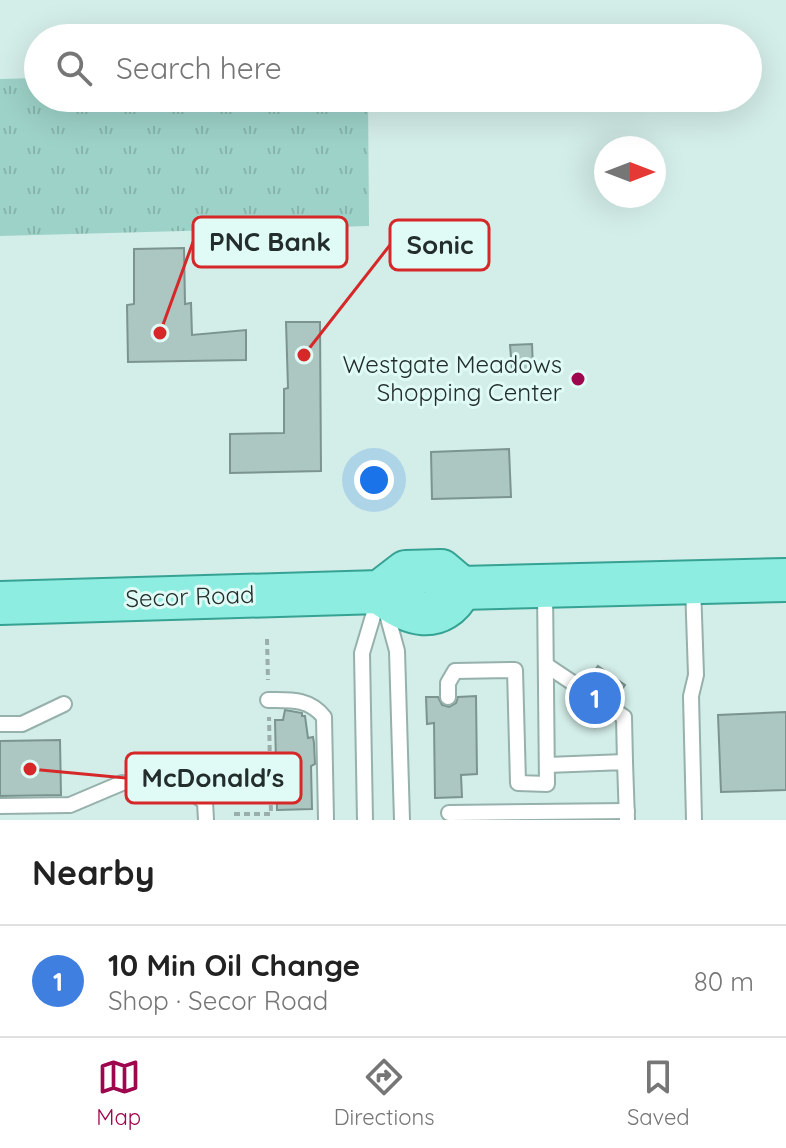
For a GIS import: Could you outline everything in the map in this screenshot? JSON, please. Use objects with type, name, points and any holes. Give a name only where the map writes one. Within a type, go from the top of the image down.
[{"type":"main road","name":"Secor Road","points":[[0,603],[380,592],[406,572],[441,571],[461,588],[786,580]]},
{"type":"lane","points":[[693,583],[696,675],[691,696],[694,820]]},
{"type":"lane","points":[[448,697],[448,683],[455,671],[515,670],[518,783],[547,784],[545,586]]},
{"type":"lane","points":[[365,820],[362,653],[380,592]]},
{"type":"lane","points":[[380,592],[397,651],[402,820]]},
{"type":"lane","points":[[546,665],[582,689]]},
{"type":"lane","points":[[268,700],[306,702],[317,707],[324,717],[326,820]]},
{"type":"lane","points":[[0,724],[22,724],[64,704]]},
{"type":"lane","points":[[449,797],[449,817],[627,816],[624,717],[609,707]]},
{"type":"lane","points":[[547,765],[625,762]]},
{"type":"lane","points":[[145,771],[177,781],[205,802],[206,820]]},
{"type":"lane","points":[[0,806],[70,805],[122,783]]},
{"type":"path","points":[[234,814],[271,814],[267,639]]},
{"type":"green space","points":[[24,78],[24,112],[368,112],[369,226],[0,236],[0,79]]},
{"type":"building","points":[[184,248],[185,304],[191,303],[192,335],[246,330],[246,360],[128,362],[127,305],[134,304],[134,249]]},
{"type":"building","points":[[286,322],[320,322],[321,471],[230,473],[230,434],[284,433],[284,389],[288,388]]},
{"type":"building","points":[[532,344],[533,369],[512,370],[510,345]]},
{"type":"building","points":[[509,449],[511,497],[432,499],[431,452]]},
{"type":"building","points":[[598,666],[625,685],[615,699],[609,697],[601,701],[599,707],[603,715],[595,727],[568,708],[576,697],[582,699],[590,695],[592,689],[587,681]]},
{"type":"building","points":[[476,696],[477,774],[461,775],[462,797],[435,798],[434,723],[427,724],[426,697],[438,697],[442,705],[449,707],[456,703],[458,697]]},
{"type":"building","points":[[285,710],[302,713],[308,738],[313,737],[312,809],[277,810],[275,720],[283,720]]},
{"type":"building","points":[[786,712],[786,790],[721,792],[718,715]]},
{"type":"building","points":[[60,740],[61,795],[0,796],[0,741]]},
{"type":"place","name":"PNC Bank","points":[[160,333]]},
{"type":"place","name":"Sonic","points":[[304,355]]},
{"type":"place","name":"Westgate Meadows Shopping Center","points":[[578,379]]},
{"type":"place","name":"10 Min Oil Change","points":[[595,698]]},
{"type":"place","name":"McDonald's","points":[[30,769]]}]
